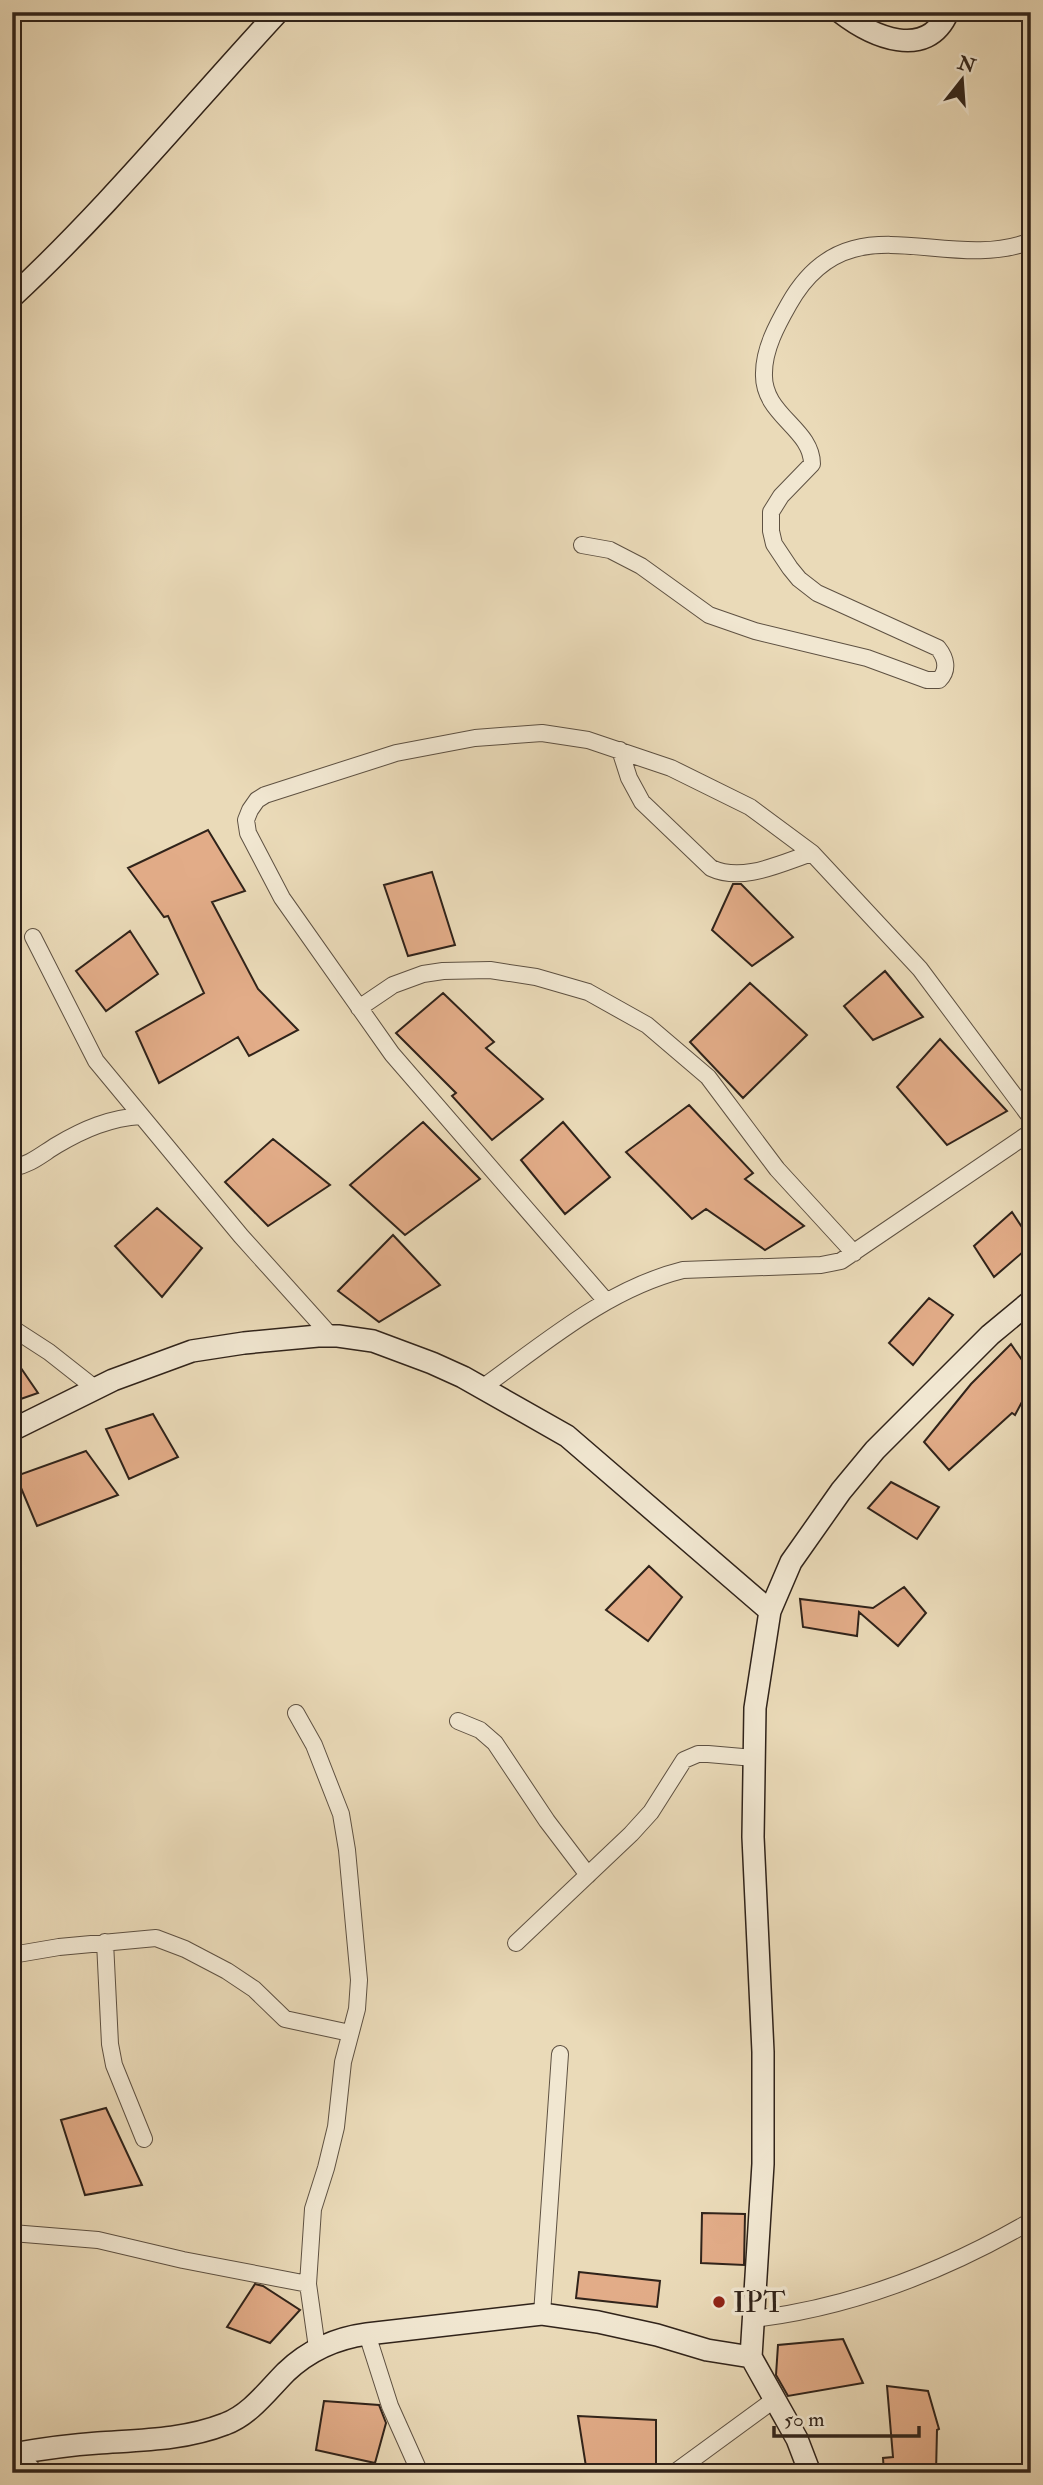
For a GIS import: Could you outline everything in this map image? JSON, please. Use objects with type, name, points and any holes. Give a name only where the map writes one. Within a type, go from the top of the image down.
[{"type":"main road","points":[[12,297],[40,272],[141,164],[278,12]]},
{"type":"main road","points":[[840,12],[880,36],[905,41],[934,33],[943,24],[948,12]]},
{"type":"main road","points":[[810,2473],[797,2439],[751,2357],[763,2150],[763,2052],[753,1837],[755,1708],[770,1611],[791,1562],[841,1491],[875,1450],[990,1335],[1031,1301]]},
{"type":"main road","points":[[12,1430],[96,1389],[191,1351],[244,1343],[331,1336],[373,1341],[432,1363],[567,1436],[770,1611]]},
{"type":"main road","points":[[15,2454],[91,2444],[166,2439],[229,2423],[260,2400],[289,2369],[317,2348],[345,2337],[542,2314],[598,2322],[707,2350],[751,2357]]},
{"type":"street","points":[[582,545],[610,550],[641,566],[709,615],[755,631],[867,658],[927,680],[939,680],[946,666],[939,648],[817,593],[794,573],[774,544],[770,517],[773,506],[812,464],[812,455],[807,443],[770,399],[764,385],[765,358],[793,298],[828,260],[848,249],[866,245],[909,244],[985,251],[1015,247],[1031,241]]},
{"type":"street","points":[[606,1301],[392,1054],[282,898],[248,833],[246,820],[257,800],[265,795],[396,753],[475,738],[542,733],[588,740],[671,768],[750,807],[812,853],[920,969],[1031,1118]]},
{"type":"street","points":[[620,750],[629,778],[642,802],[711,868],[723,873],[737,874],[812,853]]},
{"type":"street","points":[[33,937],[96,1061],[241,1236],[331,1336]]},
{"type":"street","points":[[359,1008],[393,985],[423,974],[443,971],[491,970],[536,977],[587,992],[647,1025],[682,1052],[708,1077],[776,1169],[854,1253]]},
{"type":"street","points":[[12,1168],[30,1162],[91,1127],[117,1118],[141,1116]]},
{"type":"street","points":[[482,1388],[606,1301],[644,1283],[683,1270],[821,1265],[841,1261],[1031,1132]]},
{"type":"street","points":[[12,1328],[49,1352],[96,1389]]},
{"type":"street","points":[[296,1713],[314,1745],[341,1814],[359,1980],[357,2009],[345,2048],[332,2148],[313,2209],[308,2284],[317,2348]]},
{"type":"street","points":[[458,1721],[480,1730],[495,1743],[547,1821],[588,1874]]},
{"type":"street","points":[[516,1943],[651,1812],[684,1760],[698,1754],[754,1758]]},
{"type":"street","points":[[12,1955],[156,1938],[208,1960],[242,1980],[285,2019],[350,2033]]},
{"type":"street","points":[[105,1942],[110,2044],[114,2064],[144,2139]]},
{"type":"street","points":[[542,2314],[560,2054]]},
{"type":"street","points":[[754,2319],[824,2308],[902,2285],[996,2241],[1031,2221]]},
{"type":"street","points":[[12,2233],[98,2240],[183,2260],[308,2284]]},
{"type":"street","points":[[368,2334],[390,2406],[420,2473]]},
{"type":"street","points":[[674,2473],[775,2399]]},
{"type":"street","points":[[15,2454],[36,2473]]},
{"type":"building","points":[[208,830],[245,891],[212,902],[258,989],[298,1030],[249,1056],[238,1037],[159,1083],[136,1032],[204,993],[168,916],[164,917],[128,868]]},
{"type":"building","points":[[432,872],[455,945],[408,956],[384,885]]},
{"type":"building","points":[[733,884],[741,884],[793,937],[752,966],[712,930]]},
{"type":"building","points":[[130,931],[158,974],[106,1011],[76,971]]},
{"type":"building","points":[[885,971],[923,1017],[873,1040],[844,1006]]},
{"type":"building","points":[[750,983],[807,1035],[743,1098],[690,1042]]},
{"type":"building","points":[[443,993],[494,1042],[486,1048],[543,1099],[492,1140],[452,1096],[456,1093],[396,1033]]},
{"type":"building","points":[[940,1039],[1007,1111],[947,1145],[897,1087]]},
{"type":"building","points":[[689,1105],[753,1173],[745,1179],[804,1226],[765,1250],[706,1209],[692,1219],[626,1152]]},
{"type":"building","points":[[423,1122],[480,1179],[405,1235],[350,1185]]},
{"type":"building","points":[[563,1122],[610,1177],[565,1214],[521,1160]]},
{"type":"building","points":[[273,1139],[330,1185],[268,1226],[225,1182]]},
{"type":"building","points":[[157,1208],[202,1248],[162,1297],[115,1246]]},
{"type":"building","points":[[1012,1212],[1031,1245],[994,1277],[974,1246]]},
{"type":"building","points":[[393,1235],[440,1285],[379,1322],[338,1291]]},
{"type":"building","points":[[929,1298],[953,1315],[913,1365],[889,1343]]},
{"type":"building","points":[[1011,1344],[1031,1373],[1031,1385],[1015,1415],[1012,1413],[949,1470],[924,1442],[971,1384]]},
{"type":"building","points":[[12,1355],[38,1393],[12,1402]]},
{"type":"building","points":[[153,1414],[178,1457],[129,1479],[106,1429]]},
{"type":"building","points":[[86,1451],[118,1495],[37,1526],[16,1476]]},
{"type":"building","points":[[891,1482],[939,1507],[917,1539],[868,1508]]},
{"type":"building","points":[[649,1566],[682,1597],[648,1641],[606,1610]]},
{"type":"building","points":[[904,1587],[926,1613],[898,1646],[859,1612],[857,1636],[803,1627],[800,1599],[873,1608]]},
{"type":"building","points":[[106,2108],[142,2185],[85,2195],[61,2120]]},
{"type":"building","points":[[702,2213],[745,2214],[744,2265],[701,2263]]},
{"type":"building","points":[[579,2272],[660,2281],[657,2307],[576,2298]]},
{"type":"building","points":[[255,2284],[263,2286],[300,2310],[270,2343],[227,2327]]},
{"type":"building","points":[[843,2339],[863,2383],[788,2396],[776,2375],[778,2345]]},
{"type":"building","points":[[887,2386],[928,2391],[939,2429],[936,2473],[884,2473],[883,2458],[893,2457]]},
{"type":"building","points":[[324,2401],[379,2405],[386,2423],[375,2463],[316,2450]]},
{"type":"building","points":[[578,2416],[656,2420],[656,2471],[587,2473]]},
{"type":"place","name":"IPT","points":[[719,2302]]}]
